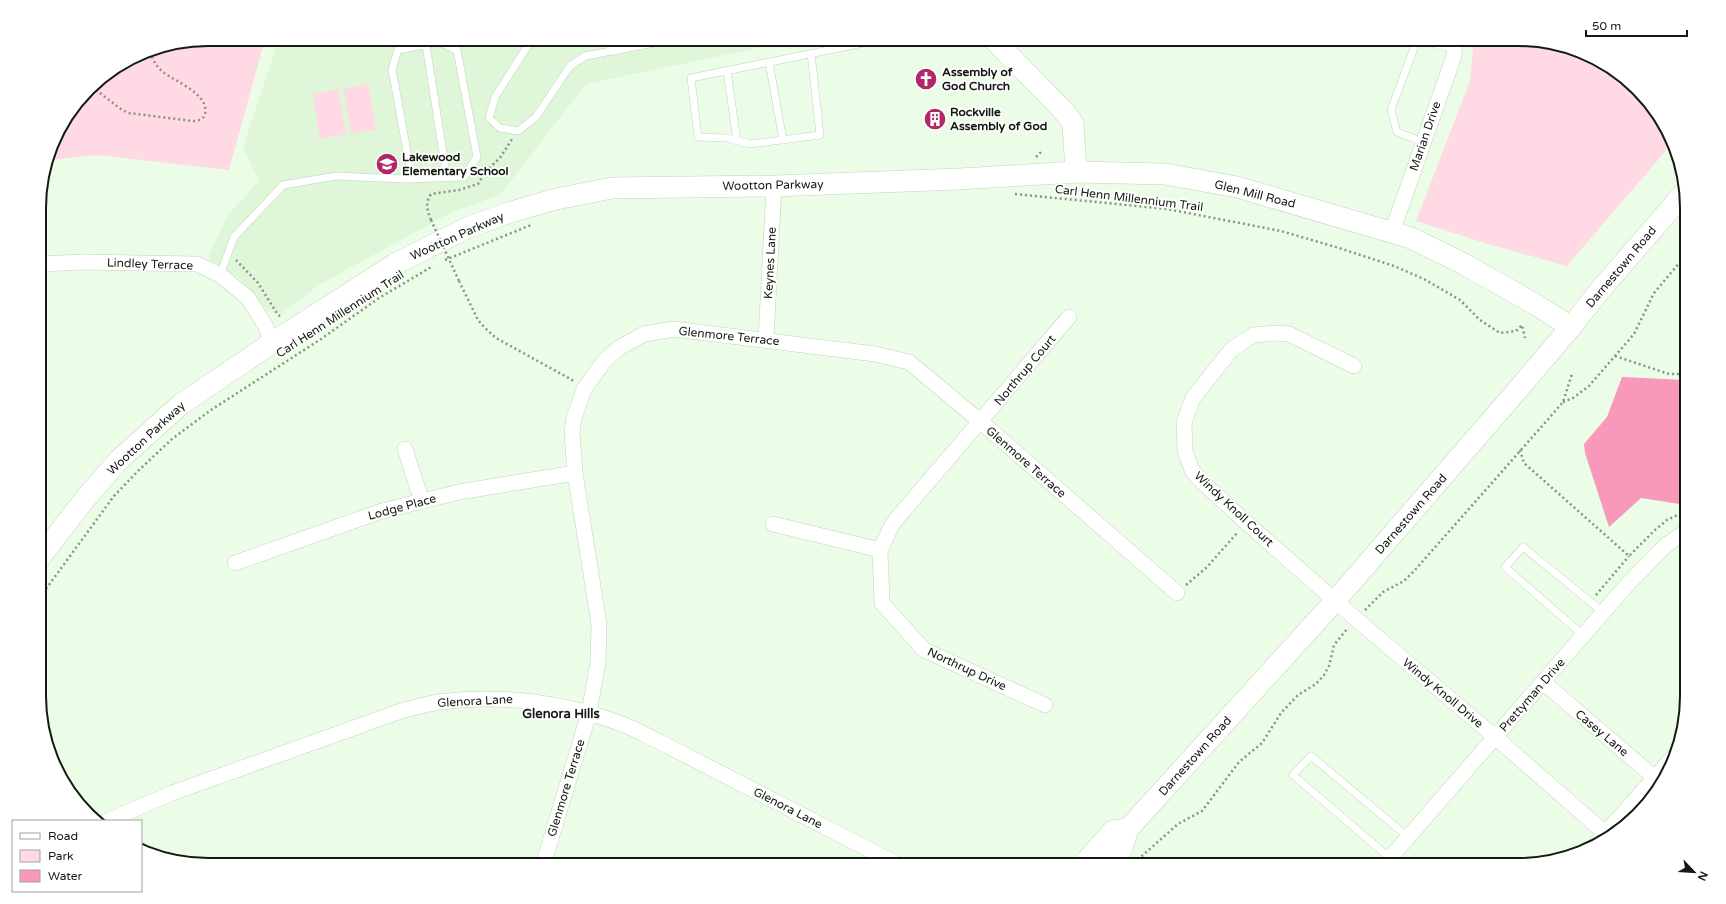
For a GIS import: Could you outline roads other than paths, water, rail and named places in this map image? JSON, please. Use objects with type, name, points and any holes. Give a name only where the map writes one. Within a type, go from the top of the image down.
[{"type":"main road","points":[[1000,46],[1068,116],[1073,124],[1076,172]]},
{"type":"main road","name":"Wootton Parkway","points":[[46,549],[85,499],[119,460],[180,405],[272,343],[395,264],[469,227],[511,212],[556,199],[612,188],[774,186],[959,179],[1076,172]]},
{"type":"main road","name":"Glen Mill Road","points":[[1076,172],[1165,174],[1236,187],[1392,232],[1411,238],[1464,264],[1538,306],[1571,328]]},
{"type":"main road","name":"Darnestown Road","points":[[1116,858],[1121,851],[1128,829],[1335,600],[1571,328],[1602,288],[1680,198]]},
{"type":"main road","points":[[1089,858],[1113,831],[1128,829]]},
{"type":"street","name":"Marian Drive","points":[[1392,232],[1454,56],[1455,46]]},
{"type":"street","name":"Keynes Lane","points":[[766,339],[774,186]]},
{"type":"street","name":"Lindley Terrace","points":[[46,264],[82,262],[197,264],[220,275],[248,298],[265,325],[272,343]]},
{"type":"street","name":"Northrup Court","points":[[981,422],[1069,317]]},
{"type":"street","name":"Glenmore Terrace","points":[[545,858],[588,713],[598,662],[599,624],[575,473],[572,433],[574,418],[586,386],[605,360],[619,348],[644,334],[674,329],[766,339],[875,354],[909,362],[981,422],[1177,593]]},
{"type":"street","name":"Windy Knoll Court","points":[[1335,600],[1200,480],[1192,470],[1185,451],[1184,422],[1193,398],[1231,350],[1253,335],[1276,333],[1289,334],[1354,366]]},
{"type":"street","name":"Northrup Drive","points":[[981,422],[893,523],[880,550],[882,603],[924,650],[1045,705]]},
{"type":"street","points":[[405,449],[422,502]]},
{"type":"street","name":"Lodge Place","points":[[235,563],[382,511],[459,492],[575,473]]},
{"type":"street","points":[[773,524],[880,550]]},
{"type":"street","name":"Prettyman Drive","points":[[1390,858],[1603,612],[1666,545],[1680,535]]},
{"type":"street","name":"Windy Knoll Drive","points":[[1335,600],[1605,833]]},
{"type":"street","name":"Casey Lane","points":[[1543,682],[1657,779]]},
{"type":"street","name":"Glenora Lane","points":[[109,820],[179,790],[401,711],[438,702],[472,699],[520,699],[588,713],[622,724],[885,858]]},
{"type":"street","points":[[1606,832],[1654,784]]},
{"type":"lane","points":[[412,179],[392,69],[398,50],[417,46]]},
{"type":"lane","points":[[426,46],[447,178]]},
{"type":"lane","points":[[220,275],[234,238],[283,185],[336,176],[412,179],[464,177],[477,158],[457,50],[448,46]]},
{"type":"lane","points":[[527,46],[494,97],[489,118],[500,128],[518,131],[536,117],[570,66],[584,56],[635,46]]},
{"type":"lane","points":[[610,46],[615,51]]},
{"type":"lane","points":[[811,54],[820,135],[750,144],[727,138],[698,137],[691,78],[849,46]]},
{"type":"lane","points":[[1414,46],[1391,110],[1397,132],[1423,142]]},
{"type":"lane","points":[[769,62],[783,140]]},
{"type":"lane","points":[[727,71],[737,141]]},
{"type":"lane","points":[[1583,635],[1505,567],[1524,547],[1603,612]]},
{"type":"lane","points":[[1384,858],[1293,775],[1311,756],[1408,837]]},
{"type":"water","points":[[1622,377],[1680,380],[1680,504],[1641,498],[1609,527],[1585,453],[1584,444],[1607,417]]},
{"type":"place","name":"Assembly of God Church","points":[[926,79]]},
{"type":"place","name":"Rockville Assembly of God","points":[[935,119]]},
{"type":"place","name":"Lakewood Elementary School","points":[[387,164]]},
{"type":"district","name":"Glenora Hills","points":[[561,713]]}]
